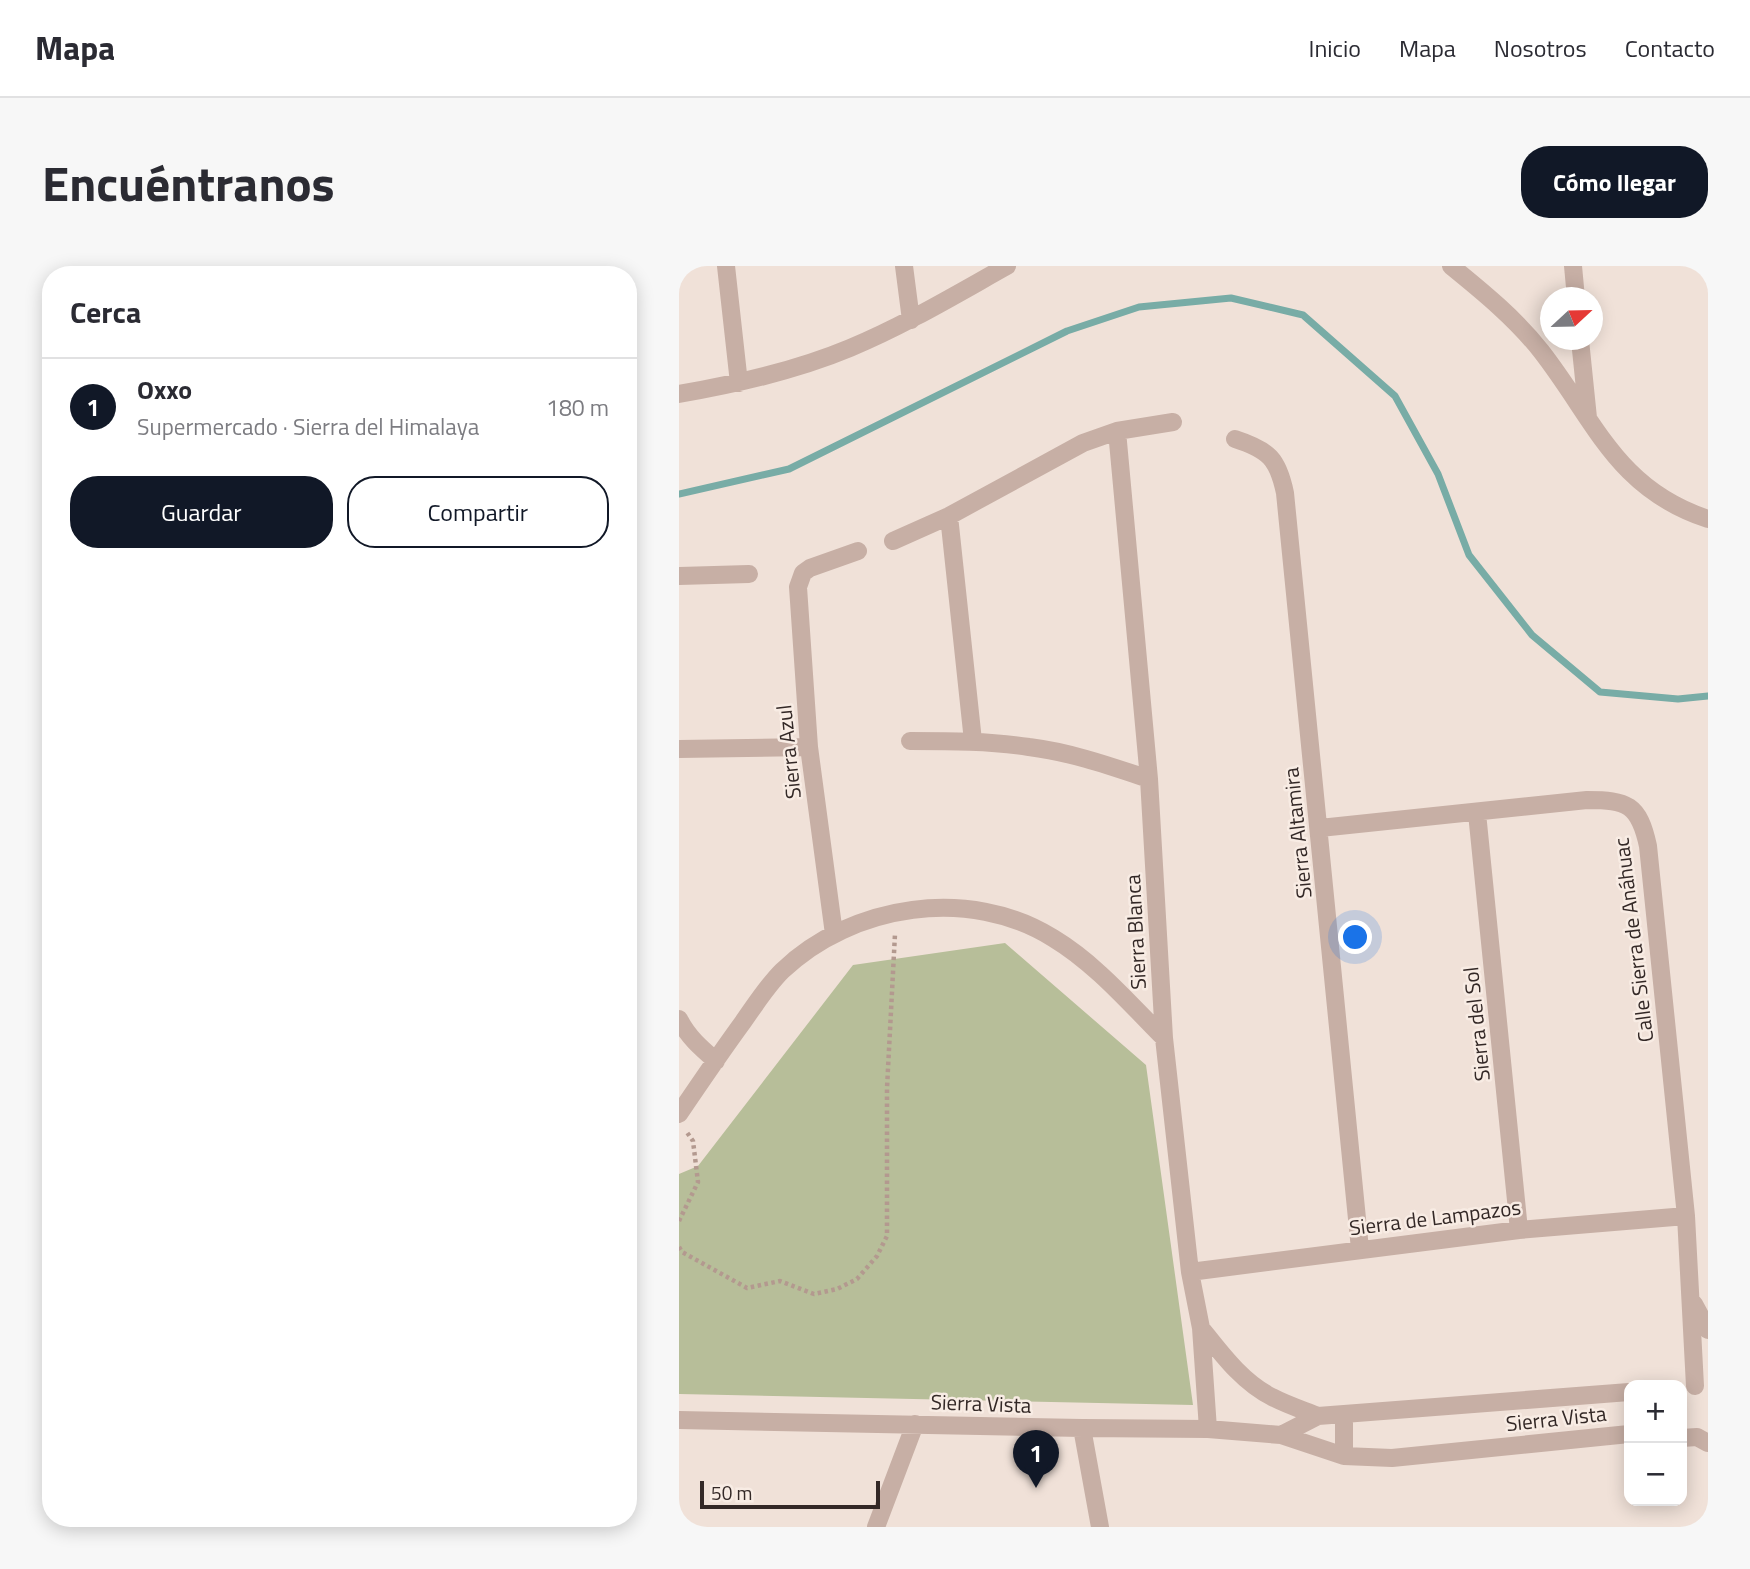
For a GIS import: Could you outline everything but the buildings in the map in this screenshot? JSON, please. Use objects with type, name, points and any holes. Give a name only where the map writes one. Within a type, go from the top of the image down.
[{"type":"street","points":[[726,266],[739,383]]},
{"type":"street","points":[[904,266],[911,320]]},
{"type":"street","points":[[679,394],[739,383],[849,349],[911,320],[1007,266]]},
{"type":"street","points":[[1451,266],[1509,316],[1541,351],[1607,448],[1640,482],[1666,501],[1708,519]]},
{"type":"street","points":[[1573,266],[1575,287]]},
{"type":"street","points":[[1581,350],[1589,421]]},
{"type":"street","points":[[893,541],[949,516],[1083,443],[1117,431],[1173,422]]},
{"type":"street","name":"Sierra Blanca","points":[[1117,431],[1149,779],[1164,1038],[1190,1272],[1201,1328],[1208,1429]]},
{"type":"street","name":"Sierra Altamira","points":[[1235,439],[1265,452],[1275,461],[1282,475],[1285,494],[1360,1249]]},
{"type":"street","points":[[949,516],[973,741]]},
{"type":"street","name":"Sierra Azul","points":[[834,934],[809,747],[798,587],[803,573],[810,568],[858,551]]},
{"type":"street","points":[[679,576],[749,574]]},
{"type":"street","points":[[910,741],[973,741],[1058,752],[1149,779]]},
{"type":"street","points":[[679,749],[809,747]]},
{"type":"street","name":"Calle Sierra de Anáhuac","points":[[1320,828],[1587,800],[1609,800],[1630,807],[1638,816],[1648,846],[1686,1216],[1695,1386]]},
{"type":"street","name":"Sierra del Sol","points":[[1477,813],[1520,1230]]},
{"type":"street","points":[[679,1114],[781,972],[810,947],[834,934],[884,916],[927,907],[968,907],[1013,918],[1053,937],[1091,965],[1164,1038]]},
{"type":"street","points":[[679,1019],[697,1045],[716,1061]]},
{"type":"street","name":"Sierra de Lampazos","points":[[1190,1272],[1520,1230],[1686,1216]]},
{"type":"street","name":"Calle Sierra de Anáhuac","points":[[1692,1301],[1708,1330]]},
{"type":"street","name":"Sierra Vista","points":[[1201,1328],[1222,1355],[1248,1381],[1271,1397],[1318,1416],[1624,1392]]},
{"type":"street","points":[[1344,1415],[1345,1457]]},
{"type":"street","name":"Sierra Vista","points":[[1281,1435],[1318,1416]]},
{"type":"street","name":"Sierra Vista","points":[[679,1420],[1208,1429],[1281,1435],[1345,1457],[1392,1458],[1624,1435]]},
{"type":"street","points":[[876,1527],[915,1424]]},
{"type":"street","points":[[1687,1428],[1708,1426]]},
{"type":"street","points":[[1082,1428],[1100,1527]]},
{"type":"street","points":[[1687,1438],[1697,1437],[1708,1443]]},
{"type":"path","points":[[679,1247],[682,1252],[747,1288],[780,1281],[814,1294],[837,1289],[857,1279],[877,1256],[887,1236],[887,1088],[896,913]]},
{"type":"path","points":[[679,1121],[693,1141],[698,1182],[679,1221]]},
{"type":"green space","points":[[1005,943],[1146,1065],[1193,1405],[679,1394],[679,1174],[698,1166],[853,965]]},
{"type":"waterway","points":[[679,494],[789,469],[1067,331],[1139,307],[1231,298],[1303,315],[1395,396],[1438,474],[1469,555],[1532,635],[1600,692],[1678,699],[1708,696]]},
{"type":"place","name":"Oxxo","points":[[1036,1488]]}]
